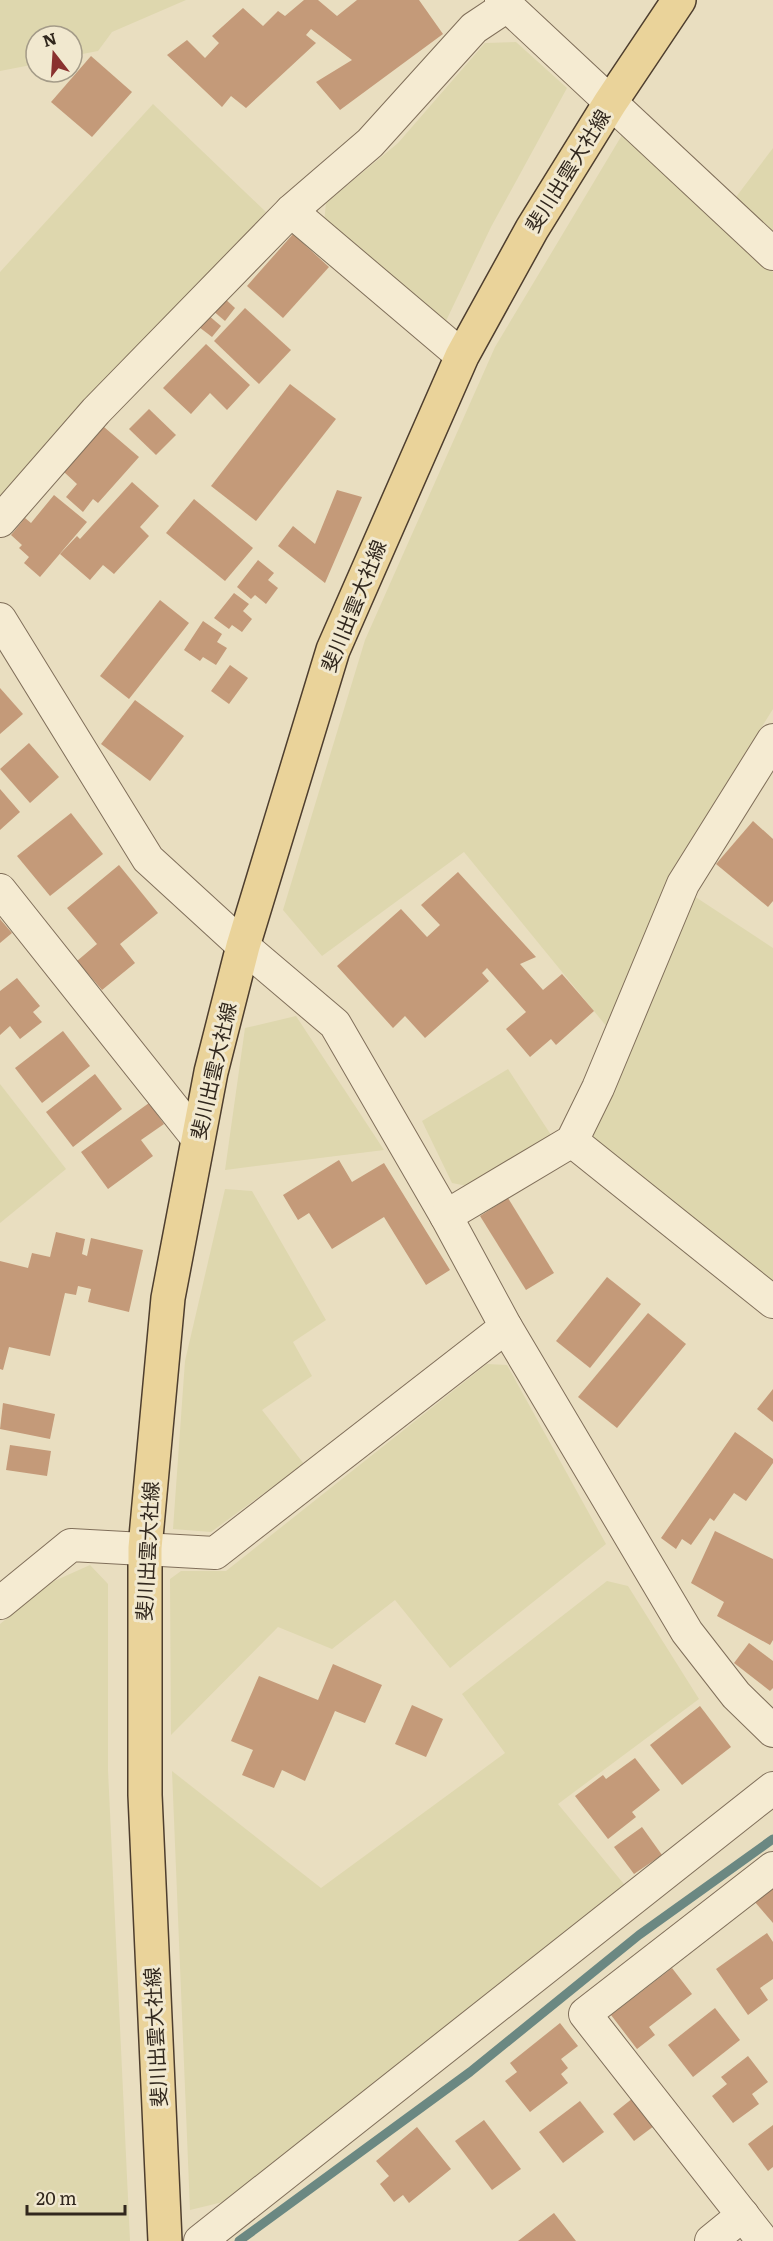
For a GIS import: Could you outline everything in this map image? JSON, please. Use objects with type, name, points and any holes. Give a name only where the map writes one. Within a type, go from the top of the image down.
[{"type":"main road","name":"斐川出雲大社線","points":[[165,2241],[145,1795],[145,1548],[168,1298],[211,1072],[243,946],[333,650],[462,356],[532,229],[610,103],[679,0]]},
{"type":"street","points":[[0,521],[96,411],[291,211],[370,143],[474,28],[504,3],[773,254]]},
{"type":"street","points":[[291,211],[462,356]]},
{"type":"street","points":[[4,634],[148,859],[243,946],[335,1024],[446,1216],[506,1327],[687,1632],[736,1695],[773,1731]]},
{"type":"street","points":[[446,1216],[572,1141],[598,1088],[683,884],[773,740]]},
{"type":"street","points":[[0,890],[198,1139]]},
{"type":"street","points":[[572,1141],[773,1302]]},
{"type":"street","points":[[0,1603],[71,1545],[215,1553],[506,1327]]},
{"type":"street","points":[[200,2241],[773,1788]]},
{"type":"street","points":[[763,2241],[585,2014],[773,1868]]},
{"type":"street","points":[[711,2241],[743,2215]]},
{"type":"shaded area","points":[[0,0],[186,0],[112,32],[98,51],[84,54],[84,24],[24,24],[24,66],[0,71]]},
{"type":"shaded area","points":[[516,42],[567,88],[491,227],[445,323],[324,222],[326,203],[398,143],[485,43]]},
{"type":"shaded area","points":[[153,104],[266,212],[0,501],[0,272]]},
{"type":"shaded area","points":[[622,135],[773,272],[773,709],[672,870],[607,1027],[464,852],[322,956],[283,910],[365,640],[495,347]]},
{"type":"shaded area","points":[[773,148],[773,232],[736,197]]},
{"type":"shaded area","points":[[694,896],[773,948],[773,1283],[595,1147],[593,1131]]},
{"type":"shaded area","points":[[296,1016],[384,1150],[225,1170],[245,1028]]},
{"type":"shaded area","points":[[508,1069],[553,1138],[472,1187],[452,1183],[422,1121]]},
{"type":"shaded area","points":[[0,1084],[66,1169],[0,1223]]},
{"type":"shaded area","points":[[225,1189],[252,1191],[326,1320],[293,1342],[312,1376],[262,1410],[304,1464],[211,1532],[173,1529],[185,1361]]},
{"type":"shaded area","points":[[487,1364],[507,1365],[606,1544],[450,1668],[395,1600],[332,1649],[278,1627],[171,1735],[170,1579],[181,1571],[226,1571]]},
{"type":"shaded area","points":[[90,1565],[108,1584],[108,1770],[130,2241],[0,2241],[0,1624],[52,1582]]},
{"type":"shaded area","points":[[607,1581],[628,1586],[699,1699],[558,1804],[628,1889],[223,2202],[190,2210],[172,1771],[321,1888],[505,1753],[462,1694]]},
{"type":"building","points":[[304,0],[318,0],[337,16],[357,0],[419,0],[443,34],[340,110],[316,82],[352,60],[311,29],[306,35],[316,43],[246,108],[231,96],[222,107],[167,55],[187,40],[205,58],[219,43],[212,36],[243,8],[263,26],[278,11],[285,16]]},
{"type":"building","points":[[91,56],[132,92],[92,137],[51,102],[67,84],[84,84],[84,64]]},
{"type":"building","points":[[293,234],[329,267],[283,318],[247,286]]},
{"type":"building","points":[[223,297],[235,308],[225,321],[212,310]]},
{"type":"building","points":[[245,308],[291,350],[259,384],[214,341]]},
{"type":"building","points":[[208,315],[221,326],[212,337],[199,327]]},
{"type":"building","points":[[206,344],[250,385],[227,410],[210,393],[191,414],[163,388]]},
{"type":"building","points":[[290,384],[336,419],[256,521],[211,486]]},
{"type":"building","points":[[149,409],[176,435],[156,455],[129,429]]},
{"type":"building","points":[[104,427],[139,457],[98,503],[93,499],[83,512],[66,497],[77,484],[64,472]]},
{"type":"building","points":[[132,482],[159,506],[140,527],[149,536],[114,574],[103,565],[90,580],[60,554],[77,536],[80,539]]},
{"type":"building","points":[[337,490],[362,497],[325,583],[278,546],[293,526],[315,544]]},
{"type":"building","points":[[54,495],[87,522],[40,577],[24,563],[29,557],[19,548],[22,545],[11,535],[25,518],[31,523]]},
{"type":"building","points":[[194,499],[253,548],[225,581],[166,533]]},
{"type":"building","points":[[258,560],[274,573],[268,580],[278,588],[266,604],[255,595],[251,599],[237,587]]},
{"type":"building","points":[[234,593],[249,604],[243,611],[252,619],[242,632],[232,625],[229,629],[214,618]]},
{"type":"building","points":[[160,600],[189,623],[129,699],[100,676]]},
{"type":"building","points":[[203,621],[222,634],[217,642],[227,648],[216,665],[203,657],[200,661],[184,650]]},
{"type":"building","points":[[230,665],[248,678],[229,704],[211,691]]},
{"type":"building","points":[[0,688],[23,714],[0,734]]},
{"type":"building","points":[[135,700],[184,736],[150,781],[101,744]]},
{"type":"building","points":[[29,743],[59,777],[30,803],[0,769]]},
{"type":"building","points":[[0,789],[20,812],[0,830]]},
{"type":"building","points":[[71,813],[103,854],[50,896],[17,856]]},
{"type":"building","points":[[753,821],[773,839],[773,901],[768,907],[716,864]]},
{"type":"building","points":[[119,865],[158,913],[120,944],[135,963],[102,990],[77,961],[97,944],[67,908]]},
{"type":"building","points":[[458,872],[536,957],[520,964],[543,990],[562,974],[594,1011],[556,1045],[551,1039],[530,1057],[506,1029],[526,1012],[487,968],[482,973],[489,981],[425,1038],[405,1016],[393,1028],[337,966],[401,909],[427,937],[440,925],[421,905]]},
{"type":"building","points":[[0,919],[12,933],[0,943]]},
{"type":"building","points":[[17,978],[40,1006],[33,1012],[42,1022],[20,1039],[10,1026],[0,1035],[0,991]]},
{"type":"building","points":[[63,1031],[90,1066],[42,1103],[15,1068]]},
{"type":"building","points":[[95,1074],[122,1109],[73,1147],[46,1112]]},
{"type":"building","points":[[149,1103],[164,1124],[141,1140],[153,1156],[108,1189],[81,1152]]},
{"type":"building","points":[[339,1160],[352,1182],[384,1163],[450,1270],[426,1285],[384,1217],[332,1249],[309,1213],[298,1220],[283,1195]]},
{"type":"building","points":[[508,1198],[554,1273],[526,1290],[480,1216]]},
{"type":"building","points":[[56,1232],[85,1239],[82,1254],[87,1256],[91,1238],[143,1250],[129,1312],[88,1302],[91,1289],[78,1286],[76,1295],[65,1293],[50,1356],[9,1347],[3,1370],[0,1369],[0,1261],[28,1268],[32,1253],[50,1257]]},
{"type":"building","points":[[607,1277],[641,1304],[590,1368],[556,1341]]},
{"type":"building","points":[[648,1313],[686,1344],[617,1428],[578,1397]]},
{"type":"building","points":[[773,1389],[773,1422],[757,1409]]},
{"type":"building","points":[[3,1403],[55,1414],[50,1439],[0,1429]]},
{"type":"building","points":[[735,1432],[773,1459],[773,1463],[746,1501],[734,1493],[714,1521],[710,1518],[691,1545],[682,1539],[676,1549],[661,1538]]},
{"type":"building","points":[[10,1445],[51,1451],[47,1476],[6,1470]]},
{"type":"building","points":[[715,1531],[773,1559],[773,1640],[770,1645],[717,1616],[724,1602],[691,1583]]},
{"type":"building","points":[[749,1643],[773,1661],[773,1688],[770,1691],[734,1663]]},
{"type":"building","points":[[333,1664],[382,1685],[365,1723],[335,1711],[305,1781],[282,1770],[274,1788],[242,1775],[253,1750],[231,1741],[259,1676],[318,1700]]},
{"type":"building","points":[[412,1705],[443,1719],[426,1757],[395,1744]]},
{"type":"building","points":[[700,1706],[731,1747],[682,1785],[650,1745]]},
{"type":"building","points":[[635,1758],[660,1790],[632,1812],[636,1817],[608,1839],[575,1796],[603,1775],[606,1779]]},
{"type":"building","points":[[642,1827],[662,1855],[634,1874],[614,1847]]},
{"type":"building","points":[[773,1885],[773,1923],[754,1901]]},
{"type":"building","points":[[767,1933],[773,1942],[773,1979],[760,1988],[768,2000],[748,2015],[716,1969]]},
{"type":"building","points":[[672,1968],[692,1994],[649,2027],[655,2035],[637,2049],[611,2015]]},
{"type":"building","points":[[715,2008],[740,2040],[693,2077],[668,2045]]},
{"type":"building","points":[[560,2023],[578,2046],[561,2059],[568,2068],[561,2074],[568,2083],[530,2112],[505,2081],[517,2072],[510,2063]]},
{"type":"building","points":[[748,2056],[768,2082],[752,2094],[759,2104],[733,2123],[712,2096],[727,2084],[721,2077]]},
{"type":"building","points":[[633,2098],[654,2126],[634,2141],[613,2114]]},
{"type":"building","points":[[580,2101],[604,2132],[563,2163],[539,2132]]},
{"type":"building","points":[[484,2120],[521,2169],[492,2190],[455,2141]]},
{"type":"building","points":[[773,2125],[773,2167],[768,2171],[748,2144]]},
{"type":"building","points":[[417,2127],[451,2169],[409,2203],[403,2195],[394,2202],[380,2184],[389,2176],[376,2161]]},
{"type":"building","points":[[554,2213],[576,2241],[518,2241]]},
{"type":"waterway","points":[[239,2241],[470,2072],[639,1935],[773,1839]]}]
